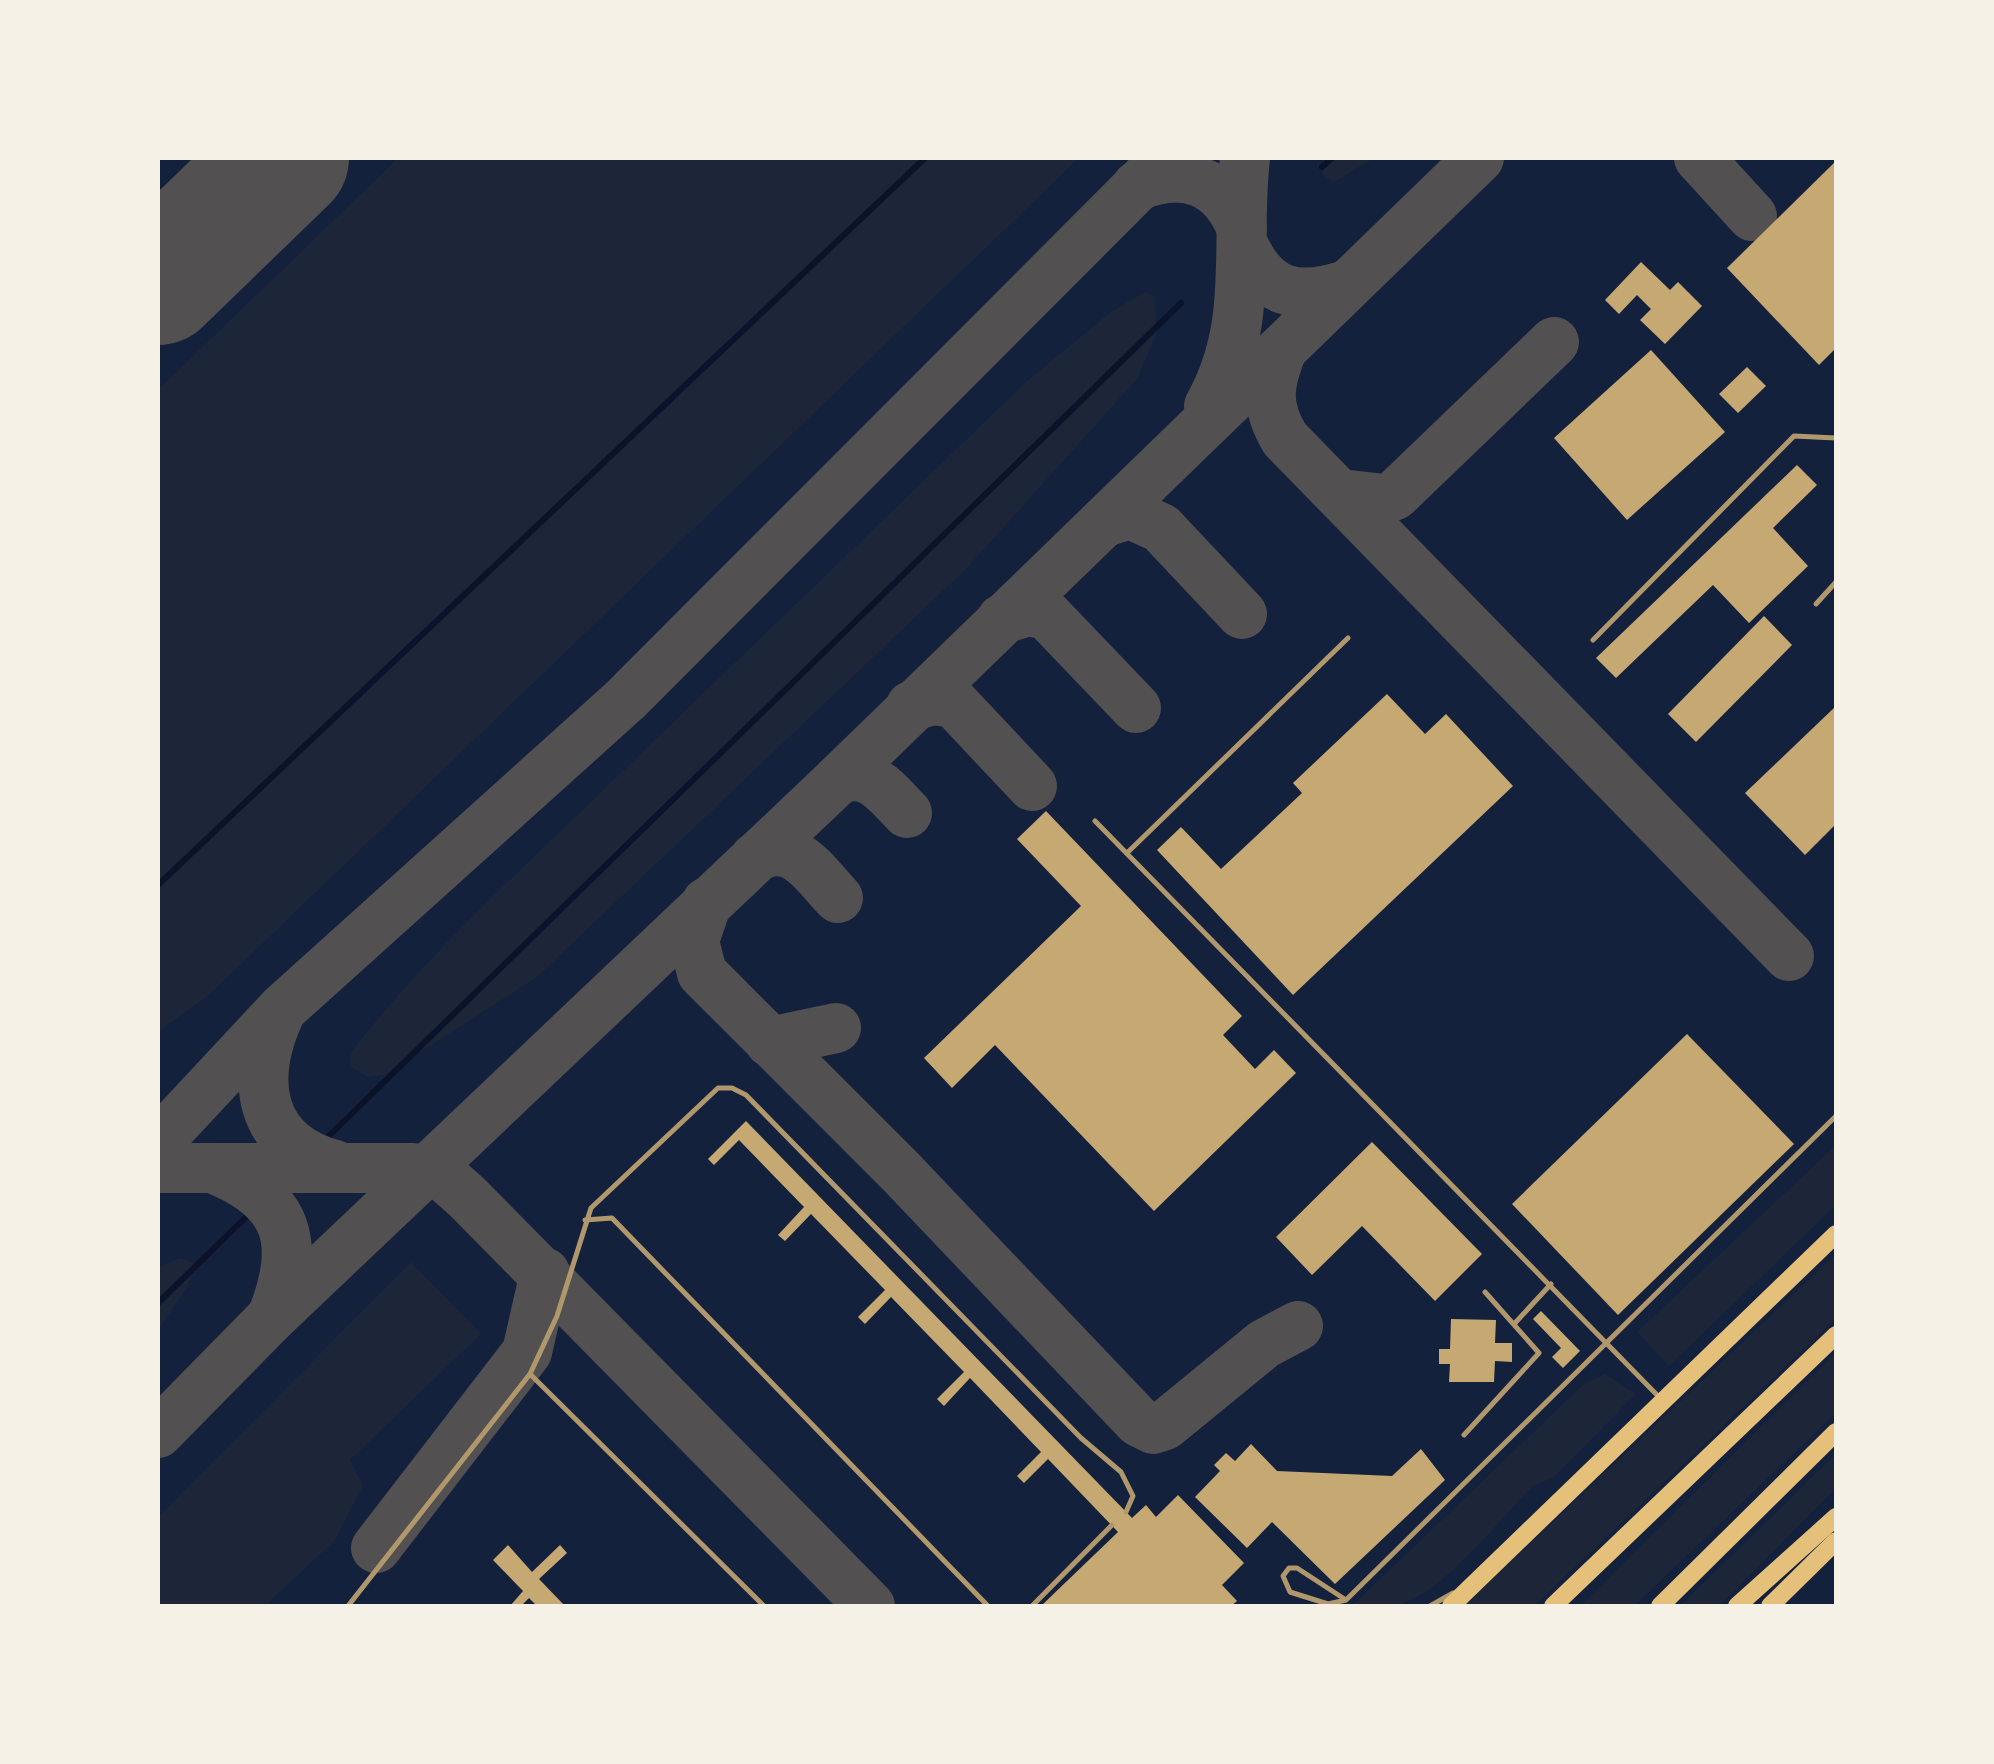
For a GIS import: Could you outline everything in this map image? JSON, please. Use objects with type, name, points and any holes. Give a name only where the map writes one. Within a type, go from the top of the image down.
[{"type":"main road","points":[[1451,1606],[1836,1234]]},
{"type":"main road","points":[[1554,1606],[1836,1334]]},
{"type":"main road","points":[[1660,1606],[1836,1432]]},
{"type":"main road","points":[[1775,1571],[1836,1505]]},
{"type":"main road","points":[[1738,1606],[1836,1518]]},
{"type":"main road","points":[[1770,1606],[1836,1542]]},
{"type":"main road","points":[[1562,1606],[1605,1556]]},
{"type":"lane","points":[[1592,640],[1794,436],[1836,438]]},
{"type":"lane","points":[[1816,604],[1836,582]]},
{"type":"lane","points":[[1127,853],[1348,638]]},
{"type":"lane","points":[[1095,821],[1663,1401]]},
{"type":"lane","points":[[348,1606],[530,1374],[557,1316],[585,1220],[601,1195],[706,1096],[732,1088],[746,1095],[1080,1438],[1120,1472],[1133,1496],[1126,1512]]},
{"type":"lane","points":[[1346,1600],[1294,1567],[1283,1576],[1290,1592],[1328,1604],[1346,1600],[1610,1344],[1836,1116]]},
{"type":"lane","points":[[585,1220],[612,1218],[988,1606]]},
{"type":"lane","points":[[1514,1323],[1552,1284]]},
{"type":"lane","points":[[1464,1434],[1538,1358],[1538,1348],[1484,1292]]},
{"type":"lane","points":[[530,1374],[764,1606]]},
{"type":"lane","points":[[1032,1606],[1112,1526]]},
{"type":"lane","points":[[1430,1606],[1486,1574]]},
{"type":"shaded area","points":[[398,158],[1079,158],[209,995],[158,1032],[158,390]]},
{"type":"shaded area","points":[[1323,158],[1374,158],[1334,182],[1322,174]]},
{"type":"shaded area","points":[[1145,292],[1155,297],[1157,333],[1137,379],[966,569],[536,978],[384,1075],[368,1077],[351,1067],[350,1054],[366,1034],[415,976],[486,903],[1027,381],[1111,312]]},
{"type":"shaded area","points":[[1836,1145],[1836,1205],[1669,1366],[1637,1332]]},
{"type":"shaded area","points":[[1836,1254],[1836,1319],[1534,1606],[1464,1606]]},
{"type":"shaded area","points":[[180,1258],[193,1263],[189,1284],[158,1330],[158,1268]]},
{"type":"shaded area","points":[[411,1262],[481,1334],[350,1460],[363,1486],[335,1540],[265,1606],[158,1606],[158,1517]]},
{"type":"shaded area","points":[[1836,1353],[1836,1413],[1634,1606],[1580,1606]]},
{"type":"shaded area","points":[[1605,1374],[1636,1394],[1553,1478],[1534,1485],[1453,1570],[1417,1597],[1399,1605],[1352,1606],[1584,1384]]},
{"type":"shaded area","points":[[1836,1454],[1836,1488],[1719,1606],[1680,1606]]},
{"type":"building","points":[[1836,161],[1836,348],[1819,365],[1727,268]]},
{"type":"building","points":[[1641,262],[1670,290],[1678,282],[1702,306],[1665,344],[1640,320],[1651,309],[1637,295],[1619,314],[1605,300]]},
{"type":"building","points":[[1651,350],[1725,432],[1627,520],[1554,438]]},
{"type":"building","points":[[1747,367],[1766,386],[1738,413],[1719,394]]},
{"type":"building","points":[[1797,465],[1817,485],[1773,528],[1808,566],[1749,623],[1713,585],[1616,678],[1596,658]]},
{"type":"building","points":[[1764,616],[1792,645],[1696,742],[1668,714]]},
{"type":"building","points":[[1387,694],[1425,734],[1446,714],[1513,786],[1293,995],[1157,850],[1181,827],[1221,869],[1302,793],[1293,783]]},
{"type":"building","points":[[1836,706],[1836,824],[1805,855],[1745,793]]},
{"type":"building","points":[[1046,811],[1242,1016],[1223,1035],[1255,1069],[1274,1050],[1296,1073],[1154,1211],[995,1045],[952,1088],[924,1058],[1081,906],[1017,839]]},
{"type":"building","points":[[1687,1034],[1794,1144],[1618,1315],[1512,1204]]},
{"type":"building","points":[[746,1121],[1132,1518],[1146,1505],[1156,1517],[1178,1495],[1244,1563],[1222,1585],[1237,1601],[1231,1606],[1041,1606],[1118,1532],[1048,1459],[1024,1483],[1017,1476],[1041,1452],[970,1378],[944,1406],[937,1399],[964,1372],[891,1297],[865,1324],[858,1317],[885,1290],[811,1214],[785,1241],[778,1235],[804,1207],[739,1140],[714,1165],[708,1159]]},
{"type":"building","points":[[1372,1142],[1482,1254],[1435,1301],[1362,1226],[1312,1275],[1276,1237]]},
{"type":"building","points":[[1541,1311],[1580,1351],[1563,1368],[1552,1357],[1561,1348],[1533,1319]]},
{"type":"building","points":[[1451,1319],[1496,1320],[1495,1343],[1512,1343],[1512,1362],[1495,1361],[1494,1382],[1449,1382],[1450,1364],[1439,1364],[1439,1349],[1450,1349]]},
{"type":"building","points":[[1251,1444],[1277,1471],[1392,1476],[1421,1449],[1445,1480],[1335,1584],[1272,1522],[1247,1548],[1195,1497],[1220,1471],[1214,1465],[1226,1453],[1235,1461]]},
{"type":"building","points":[[508,1545],[532,1572],[560,1545],[567,1553],[539,1579],[565,1606],[537,1606],[529,1598],[521,1606],[510,1606],[523,1591],[493,1560]]},
{"type":"waterway","points":[[158,885],[925,158]]},
{"type":"waterway","points":[[1322,167],[1332,158]]},
{"type":"waterway","points":[[158,1303],[1181,303]]},
{"type":"taxiway","points":[[158,1142],[283,1008],[625,700],[1166,158]]},
{"type":"taxiway","points":[[1209,406],[1233,345],[1238,315],[1245,158]]},
{"type":"taxiway","points":[[158,1433],[272,1317],[838,780],[1479,158]]},
{"type":"taxiway","points":[[1699,158],[1752,216]]},
{"type":"taxiway","points":[[1137,186],[1171,178],[1200,182],[1224,199],[1242,229]]},
{"type":"taxiway","points":[[1243,244],[1261,274],[1284,289],[1312,292],[1346,285]]},
{"type":"taxiway","points":[[1340,494],[1385,499],[1395,495],[1554,342]]},
{"type":"taxiway","points":[[1282,350],[1271,395],[1274,416],[1285,439],[1789,956]]},
{"type":"taxiway","points":[[1104,522],[1130,514],[1161,528],[1242,614]]},
{"type":"taxiway","points":[[1002,619],[1029,611],[1047,615],[1136,708]]},
{"type":"taxiway","points":[[911,706],[934,700],[954,703],[1032,786]]},
{"type":"taxiway","points":[[838,780],[859,776],[868,779],[907,813]]},
{"type":"taxiway","points":[[755,858],[768,852],[792,854],[838,898]]},
{"type":"taxiway","points":[[707,902],[694,941],[702,973],[901,1172],[1139,1422],[1153,1429],[1165,1425],[1264,1344],[1298,1326]]},
{"type":"taxiway","points":[[279,1015],[265,1063],[267,1107],[290,1142],[335,1165]]},
{"type":"taxiway","points":[[770,1042],[836,1028]]},
{"type":"taxiway","points":[[158,1168],[413,1168],[441,1174],[870,1606]]},
{"type":"taxiway","points":[[212,1168],[258,1193],[282,1226],[287,1245],[286,1266],[272,1317]]},
{"type":"taxiway","points":[[376,1548],[527,1352],[545,1273]]},
{"type":"runway","points":[[158,281],[285,158]]}]
